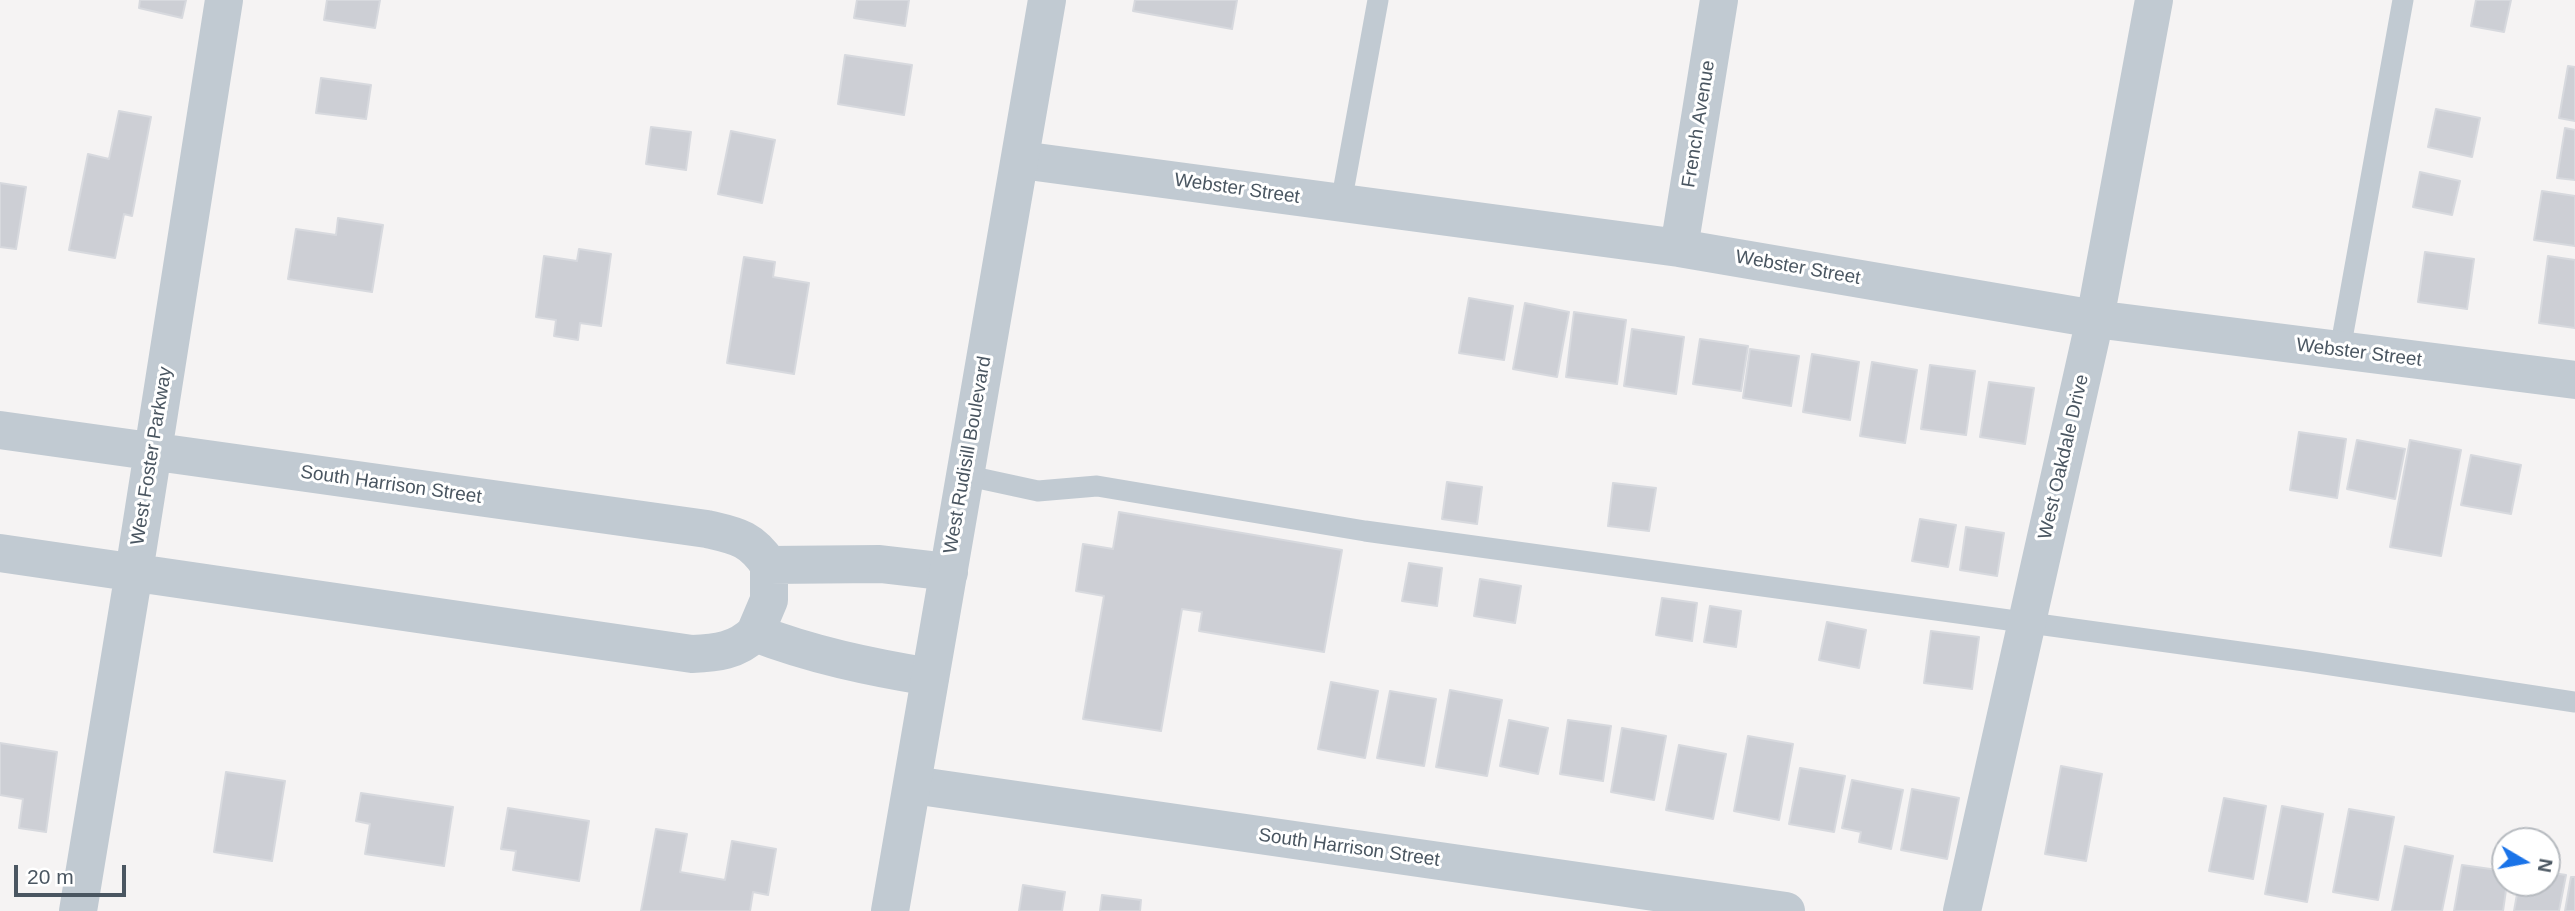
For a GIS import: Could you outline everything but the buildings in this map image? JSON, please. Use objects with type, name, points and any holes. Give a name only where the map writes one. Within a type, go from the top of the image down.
[{"type":"street","name":"West Foster Parkway","points":[[78,911],[224,0]]},
{"type":"street","name":"West Rudisill Boulevard","points":[[890,911],[1047,0]]},
{"type":"street","name":"French Avenue","points":[[1679,248],[1719,0]]},
{"type":"street","name":"West Oakdale Drive","points":[[1962,911],[2095,319],[2154,0]]},
{"type":"street","name":"Webster Street","points":[[1021,160],[1679,248],[2095,319],[2575,380]]},
{"type":"street","name":"South Harrison Street","points":[[0,430],[707,528],[743,538],[758,549],[769,565]]},
{"type":"street","points":[[0,553],[692,654],[732,649],[755,634],[769,600],[769,565],[880,564],[948,572]]},
{"type":"street","points":[[755,634],[863,666],[930,677]]},
{"type":"street","name":"South Harrison Street","points":[[913,785],[1786,911]]},
{"type":"lane","points":[[1341,202],[1378,0]]},
{"type":"lane","points":[[2340,350],[2403,0]]},
{"type":"lane","points":[[964,475],[1038,491],[1097,486],[1365,530],[2575,702]]}]
